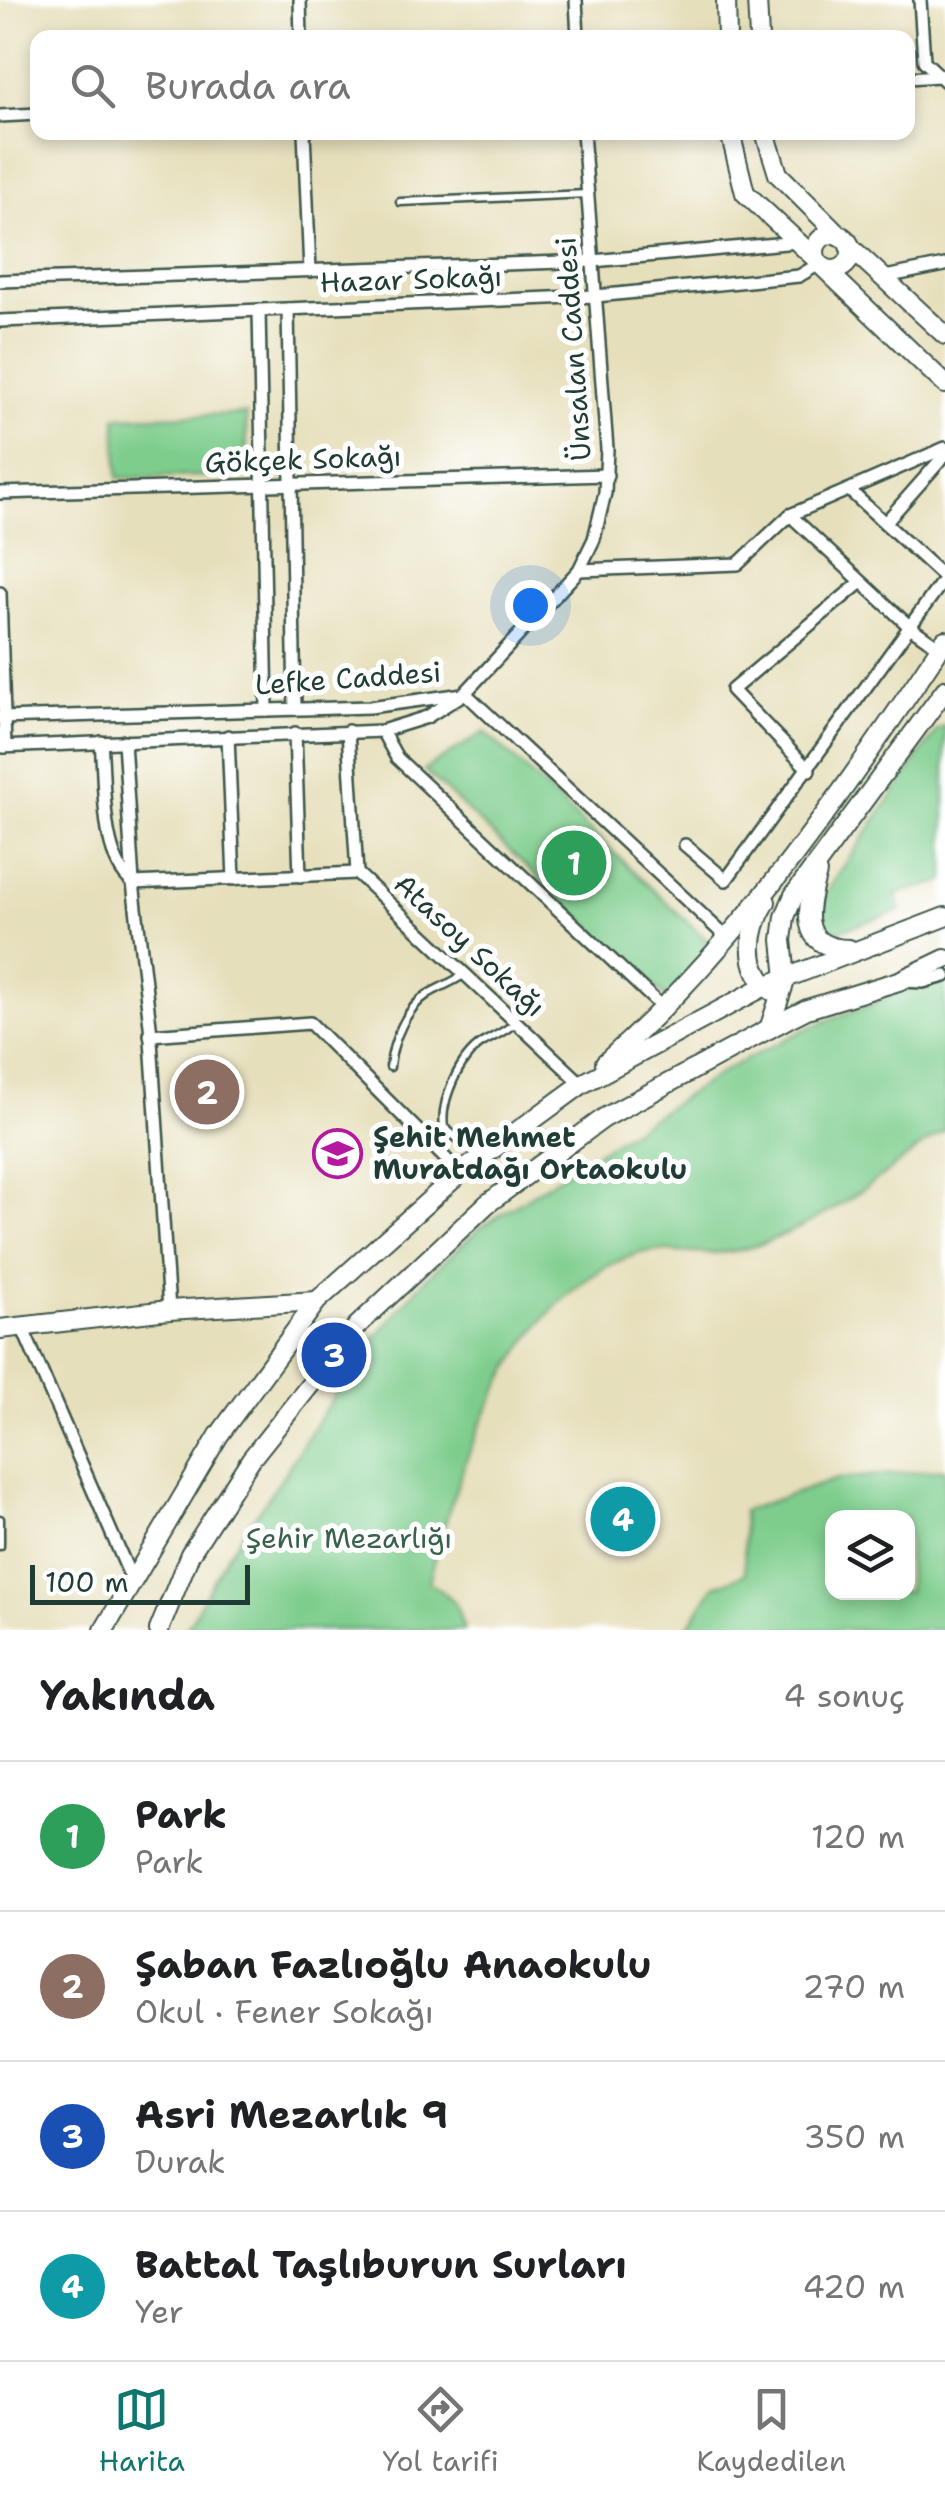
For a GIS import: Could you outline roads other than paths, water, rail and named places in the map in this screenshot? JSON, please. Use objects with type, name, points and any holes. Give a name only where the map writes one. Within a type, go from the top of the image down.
[{"type":"main road","points":[[726,0],[727,30]]},
{"type":"main road","points":[[758,0],[759,30]]},
{"type":"main road","points":[[732,140],[745,193],[945,384]]},
{"type":"main road","points":[[767,140],[778,174],[945,335]]},
{"type":"main road","points":[[820,264],[818,241],[829,235],[845,241]]},
{"type":"main road","points":[[820,264],[836,270],[847,264],[845,241]]},
{"type":"main road","points":[[104,1630],[219,1435],[317,1301],[460,1172],[582,1084],[665,1010],[782,874],[942,644]]},
{"type":"main road","points":[[769,1029],[786,978],[782,940],[785,917],[794,896],[943,700]]},
{"type":"main road","points":[[820,860],[806,909],[807,920],[812,931],[830,946],[855,949]]},
{"type":"main road","points":[[782,874],[756,919],[751,941],[753,963],[765,986],[782,999],[807,1009]]},
{"type":"main road","points":[[582,1084],[765,986],[945,917]]},
{"type":"main road","points":[[160,1630],[190,1554],[240,1475],[357,1326],[487,1204],[590,1128],[769,1029],[807,1009],[899,981],[945,959]]},
{"type":"main road","points":[[0,1329],[169,1310],[317,1301]]},
{"type":"street","points":[[300,0],[301,30]]},
{"type":"street","points":[[576,0],[578,30]]},
{"type":"street","points":[[920,0],[924,61],[942,79]]},
{"type":"street","points":[[915,78],[942,79]]},
{"type":"street","points":[[0,116],[30,114]]},
{"type":"street","points":[[304,140],[310,271]]},
{"type":"street","name":"Ünsalan Caddesi","points":[[465,693],[580,570],[594,539],[607,475],[584,140]]},
{"type":"street","name":"Hazar Sokağı","points":[[0,281],[593,262],[796,242]]},
{"type":"street","name":"Hazar Sokağı","points":[[0,321],[596,296],[799,276],[820,264]]},
{"type":"street","points":[[885,277],[945,265]]},
{"type":"street","points":[[288,309],[295,710]]},
{"type":"street","points":[[259,310],[267,710]]},
{"type":"street","points":[[580,570],[738,564],[790,515],[945,452]]},
{"type":"street","points":[[885,524],[945,452]]},
{"type":"street","name":"Gökçek Sokağı","points":[[0,493],[607,475]]},
{"type":"street","points":[[685,845],[726,880],[945,578],[850,491]]},
{"type":"street","points":[[790,515],[910,628],[942,644]]},
{"type":"street","points":[[809,770],[732,690],[861,582]]},
{"type":"street","points":[[0,593],[3,747]]},
{"type":"street","points":[[465,693],[726,936]]},
{"type":"street","name":"Lefke Caddesi","points":[[2,718],[370,707],[465,693]]},
{"type":"street","name":"Lefke Caddesi","points":[[3,747],[382,730],[428,717],[465,693]]},
{"type":"street","points":[[382,730],[397,758],[665,1010]]},
{"type":"street","points":[[348,731],[357,873]]},
{"type":"street","points":[[295,733],[300,876]]},
{"type":"street","points":[[228,736],[234,879]]},
{"type":"street","points":[[124,741],[169,1310]]},
{"type":"street","points":[[100,742],[111,850],[118,868],[133,883]]},
{"type":"street","name":"Atasoy Sokağı","points":[[133,883],[357,873],[582,1084]]},
{"type":"street","points":[[899,981],[923,982],[945,976]]},
{"type":"street","points":[[150,1035],[310,1023],[460,1172]]},
{"type":"street","points":[[22,1327],[132,1580]]},
{"type":"lane","points":[[400,202],[588,194]]},
{"type":"lane","points":[[390,1067],[394,1044],[411,1010],[428,994],[465,974]]},
{"type":"lane","points":[[459,1140],[444,1127],[446,1094],[478,1046],[516,1022]]},
{"type":"lane","points":[[0,1519],[0,1546]]},
{"type":"place","name":"Park","points":[[574,863]]},
{"type":"place","name":"Şaban Fazlıoğlu Anaokulu","points":[[207,1092]]},
{"type":"place","name":"Şehit Mehmet Muratdağı Ortaokulu","points":[[338,1153]]},
{"type":"place","name":"Asri Mezarlık 9","points":[[334,1355]]},
{"type":"place","name":"Battal Taşlıburun Surları","points":[[623,1519]]},
{"type":"park label","name":"Şehir Mezarlığı","points":[[349,1538]]}]
